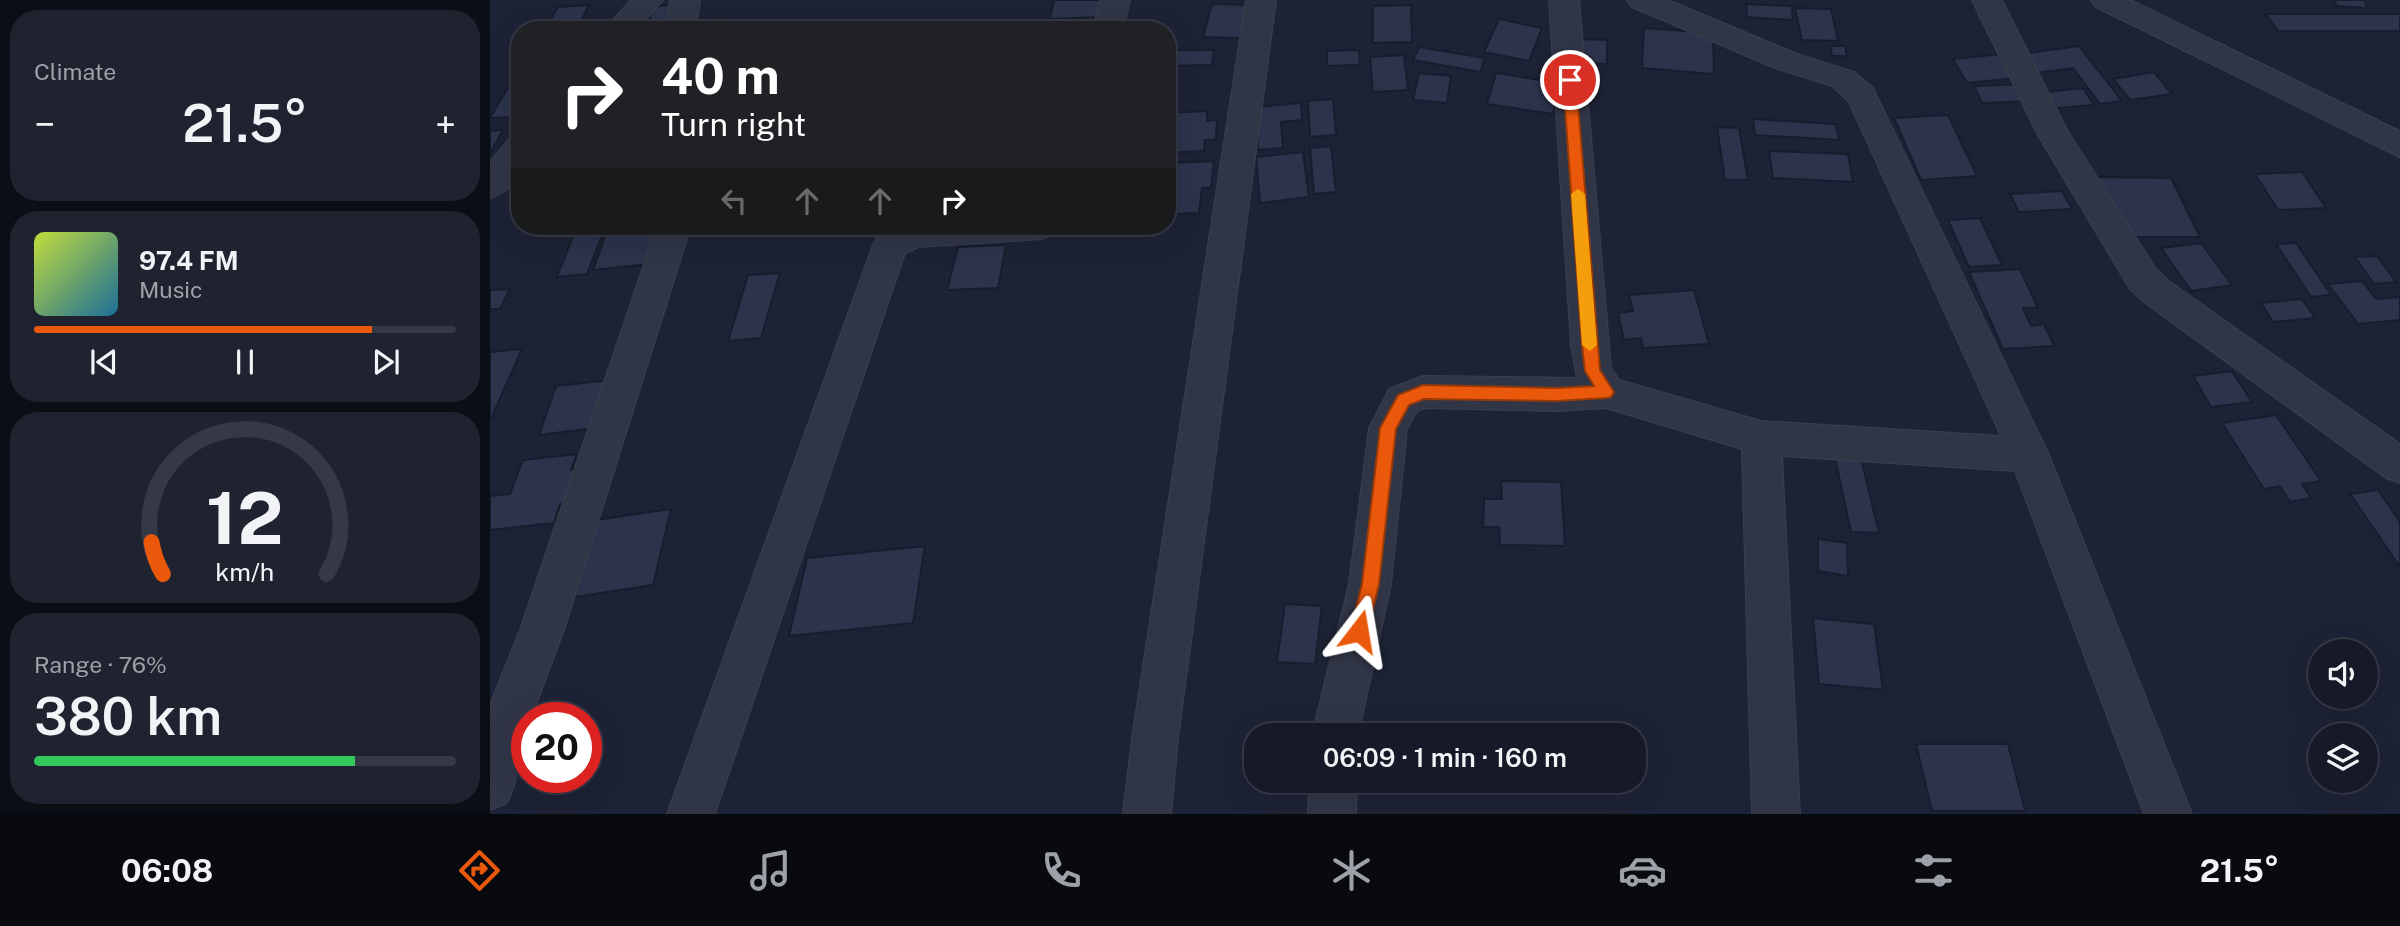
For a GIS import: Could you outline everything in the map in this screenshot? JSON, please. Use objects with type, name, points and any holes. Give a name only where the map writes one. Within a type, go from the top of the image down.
[{"type":"street","points":[[628,21],[648,0]]},
{"type":"street","points":[[682,21],[685,0]]},
{"type":"street","points":[[1110,21],[1115,0]]},
{"type":"street","points":[[1147,814],[1155,738],[1226,230],[1261,0]]},
{"type":"street","points":[[1564,0],[1590,345],[1593,371],[1606,392]]},
{"type":"street","points":[[1642,0],[1786,61],[1843,79],[1862,96],[2029,455],[2168,814]]},
{"type":"street","points":[[1987,0],[2054,135],[2143,279],[2157,292],[2400,466]]},
{"type":"street","points":[[2106,0],[2400,145]]},
{"type":"street","points":[[490,186],[511,159]]},
{"type":"street","points":[[490,786],[502,735],[542,630],[671,235]]},
{"type":"street","points":[[691,814],[890,245],[912,235]]},
{"type":"street","points":[[1336,723],[1370,584],[1388,428],[1403,400],[1423,392],[1556,395],[1606,392],[1761,438],[2029,455]]},
{"type":"street","points":[[1761,438],[1776,814]]},
{"type":"street","points":[[1332,814],[1333,793]]},
{"type":"building","points":[[1054,0],[1106,0],[1102,17],[1050,19]]},
{"type":"building","points":[[2333,0],[2364,0],[2368,8],[2337,6]]},
{"type":"building","points":[[683,3],[679,21],[649,21],[653,7]]},
{"type":"building","points":[[1212,4],[1252,5],[1244,38],[1203,37]]},
{"type":"building","points":[[1746,4],[1792,6],[1793,20],[1747,17]]},
{"type":"building","points":[[589,5],[581,21],[550,21],[558,7]]},
{"type":"building","points":[[1411,5],[1412,42],[1373,43],[1373,6]]},
{"type":"building","points":[[1795,8],[1831,9],[1838,41],[1802,40]]},
{"type":"building","points":[[2266,14],[2400,14],[2400,31],[2278,31]]},
{"type":"building","points":[[1499,19],[1542,28],[1529,61],[1484,52]]},
{"type":"building","points":[[1644,28],[1713,33],[1714,74],[1642,68]]},
{"type":"building","points":[[1579,39],[1607,40],[1607,64],[1578,63]]},
{"type":"building","points":[[1830,46],[1845,46],[1847,56],[1832,56]]},
{"type":"building","points":[[2079,46],[2122,101],[2100,104],[2073,68],[2036,73],[2022,54]]},
{"type":"building","points":[[1419,47],[1485,58],[1480,72],[1413,60]]},
{"type":"building","points":[[1176,50],[1214,50],[1212,65],[1176,66]]},
{"type":"building","points":[[1359,50],[1360,65],[1327,66],[1327,51]]},
{"type":"building","points":[[2010,53],[2025,77],[1967,83],[1953,59]]},
{"type":"building","points":[[1404,55],[1408,90],[1373,92],[1370,57]]},
{"type":"building","points":[[2154,72],[2172,94],[2130,100],[2113,79]]},
{"type":"building","points":[[1419,73],[1451,76],[1447,103],[1413,100]]},
{"type":"building","points":[[1496,73],[1560,83],[1553,114],[1487,104]]},
{"type":"building","points":[[511,82],[511,117],[490,118]]},
{"type":"building","points":[[2026,84],[2035,101],[1982,103],[1974,86]]},
{"type":"building","points":[[2083,88],[2094,105],[2057,108],[2047,92]]},
{"type":"building","points":[[1333,99],[1336,135],[1310,137],[1308,101]]},
{"type":"building","points":[[1301,103],[1302,120],[1281,122],[1283,148],[1258,150],[1257,107]]},
{"type":"building","points":[[1207,111],[1207,121],[1217,120],[1216,140],[1205,140],[1204,151],[1176,153],[1176,113]]},
{"type":"building","points":[[1948,115],[1977,176],[1921,180],[1894,118]]},
{"type":"building","points":[[1753,119],[1836,124],[1839,140],[1755,135]]},
{"type":"building","points":[[1717,127],[1739,128],[1748,180],[1725,180]]},
{"type":"building","points":[[503,130],[490,154],[490,131]]},
{"type":"building","points":[[1331,146],[1336,192],[1314,194],[1310,148]]},
{"type":"building","points":[[1769,151],[1848,154],[1853,182],[1773,178]]},
{"type":"building","points":[[1303,152],[1309,197],[1260,203],[1256,157]]},
{"type":"building","points":[[1214,161],[1211,188],[1202,188],[1199,213],[1176,214],[1176,163]]},
{"type":"building","points":[[2302,172],[2326,208],[2278,210],[2255,174]]},
{"type":"building","points":[[2095,177],[2171,178],[2200,237],[2121,237]]},
{"type":"building","points":[[2062,191],[2072,209],[2019,212],[2010,194]]},
{"type":"building","points":[[1980,218],[2002,265],[1969,267],[1948,220]]},
{"type":"building","points":[[573,235],[602,235],[587,274],[557,277]]},
{"type":"building","points":[[606,235],[667,235],[658,263],[593,270]]},
{"type":"building","points":[[2201,243],[2232,285],[2191,291],[2161,248]]},
{"type":"building","points":[[2296,243],[2331,295],[2311,297],[2276,244]]},
{"type":"building","points":[[1006,245],[998,288],[947,290],[958,247]]},
{"type":"building","points":[[2377,256],[2396,282],[2374,284],[2355,257]]},
{"type":"building","points":[[2020,269],[2038,308],[2023,308],[2031,326],[2044,324],[2054,346],[2003,349],[1969,272]]},
{"type":"building","points":[[780,273],[761,338],[728,341],[748,275]]},
{"type":"building","points":[[2362,281],[2376,299],[2400,297],[2400,320],[2358,324],[2328,284]]},
{"type":"building","points":[[510,289],[500,309],[490,309],[490,290]]},
{"type":"building","points":[[1694,290],[1709,344],[1643,348],[1641,338],[1624,340],[1618,313],[1633,311],[1629,295]]},
{"type":"building","points":[[2302,299],[2315,318],[2273,322],[2261,303]]},
{"type":"building","points":[[522,349],[490,421],[490,352]]},
{"type":"building","points":[[2232,371],[2252,402],[2211,407],[2193,376]]},
{"type":"building","points":[[619,379],[603,427],[539,435],[556,386]]},
{"type":"building","points":[[2276,415],[2321,481],[2302,484],[2311,498],[2290,502],[2280,486],[2264,489],[2222,423]]},
{"type":"building","points":[[577,454],[571,470],[585,469],[573,503],[560,504],[554,523],[490,530],[490,496],[510,494],[523,460]]},
{"type":"building","points":[[1835,458],[1861,458],[1879,533],[1851,532]]},
{"type":"building","points":[[1501,481],[1561,482],[1565,546],[1500,545],[1499,527],[1483,527],[1484,499],[1502,499]]},
{"type":"building","points":[[2378,490],[2400,522],[2400,567],[2350,494]]},
{"type":"building","points":[[671,509],[653,585],[575,597],[596,520]]},
{"type":"building","points":[[1818,539],[1847,543],[1848,576],[1818,571]]},
{"type":"building","points":[[925,546],[913,623],[789,636],[807,558]]},
{"type":"building","points":[[1285,604],[1322,606],[1315,664],[1277,662]]},
{"type":"building","points":[[1813,618],[1874,624],[1883,690],[1819,684]]},
{"type":"building","points":[[1916,744],[2008,744],[2025,811],[1932,811]]},
{"type":"slow traffic","points":[[1578,194],[1590,345]]},
{"type":"route","points":[[1359,631],[1370,584],[1388,428],[1403,400],[1423,392],[1556,395],[1606,392],[1593,371],[1570,80]]}]
